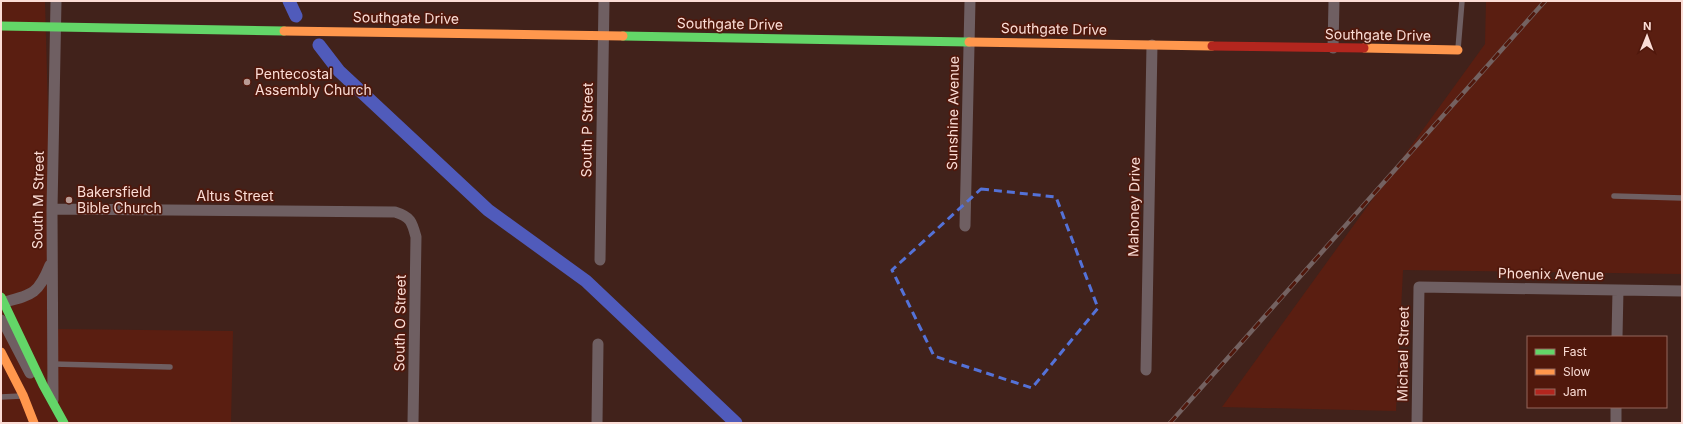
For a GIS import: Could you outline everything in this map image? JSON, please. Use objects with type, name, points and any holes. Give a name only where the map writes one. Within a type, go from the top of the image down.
[{"type":"street","name":"South M Street","points":[[53,400],[52,209],[56,1]]},
{"type":"street","name":"South P Street","points":[[600,260],[604,1]]},
{"type":"street","name":"Sunshine Avenue","points":[[965,226],[970,1]]},
{"type":"street","points":[[1333,48],[1334,1]]},
{"type":"street","name":"Southgate Drive","points":[[1,26],[1458,50]]},
{"type":"street","name":"Mahoney Drive","points":[[1146,370],[1152,45]]},
{"type":"street","name":"Altus Street","points":[[52,209],[395,212],[405,215],[412,223]]},
{"type":"street","name":"South O Street","points":[[412,223],[416,237],[413,423]]},
{"type":"street","points":[[52,260],[43,283],[36,291],[23,297],[2,300],[43,385],[53,400],[64,423]]},
{"type":"street","name":"Phoenix Avenue","points":[[1419,286],[1682,291]]},
{"type":"street","name":"Michael Street","points":[[1417,423],[1419,286]]},
{"type":"street","points":[[1617,336],[1618,290]]},
{"type":"street","points":[[1,320],[29,372],[36,381],[43,385]]},
{"type":"street","points":[[597,423],[598,344]]},
{"type":"street","points":[[1,352],[4,366],[24,395],[34,423]]},
{"type":"street","points":[[1616,408],[1616,423]]},
{"type":"lane","points":[[1458,50],[1462,1]]},
{"type":"lane","points":[[1614,196],[1682,198]]},
{"type":"lane","points":[[53,364],[170,367]]},
{"type":"lane","points":[[1,397],[24,395]]},
{"type":"highlighted area","points":[[981,189],[1056,197],[1098,308],[1032,388],[934,356],[892,270]]},
{"type":"shaded area","points":[[1,1],[45,1],[54,329],[233,331],[231,423],[1,423]]},
{"type":"shaded area","points":[[1486,1],[1682,1],[1682,274],[1403,270],[1396,411],[1222,407],[1485,44]]},
{"type":"waterway","points":[[289,1],[296,16]]},
{"type":"waterway","points":[[319,45],[339,71],[488,210],[586,281],[736,423]]},
{"type":"railway","points":[[1170,423],[1545,1]]},
{"type":"traffic: fast","points":[[1,26],[284,31]]},
{"type":"traffic: fast","points":[[623,36],[969,42]]},
{"type":"traffic: fast","points":[[1,297],[43,385],[64,423]]},
{"type":"traffic: slow","points":[[284,31],[623,36]]},
{"type":"traffic: slow","points":[[969,42],[1212,46]]},
{"type":"traffic: slow","points":[[1364,48],[1458,50]]},
{"type":"traffic: slow","points":[[1,352],[23,395],[34,423]]},
{"type":"traffic: jam","points":[[1212,46],[1364,48]]},
{"type":"place","name":"Pentecostal Assembly Church","points":[[247,82]]},
{"type":"place","name":"Bakersfield Bible Church","points":[[69,200]]}]
